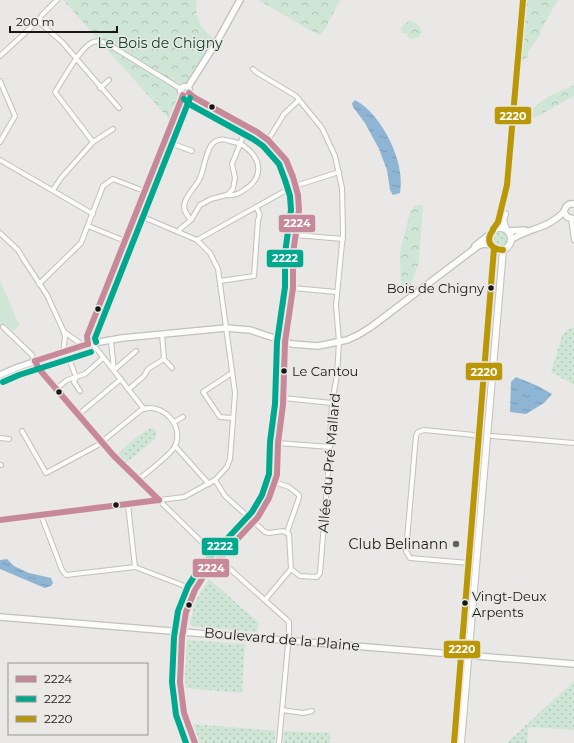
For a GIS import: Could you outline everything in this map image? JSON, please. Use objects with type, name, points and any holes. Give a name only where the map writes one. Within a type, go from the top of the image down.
[{"type":"main road","points":[[183,95],[187,95],[240,0]]},
{"type":"main road","points":[[461,743],[464,715],[465,614],[480,429],[492,247],[489,242],[491,232],[498,222],[507,185],[523,0]]},
{"type":"main road","points":[[88,344],[86,340],[87,336],[183,95],[181,88],[184,86],[189,90]]},
{"type":"main road","points":[[511,240],[503,220],[511,186],[515,94]]},
{"type":"main road","points":[[502,250],[508,246],[511,240],[523,233],[536,230],[557,219],[569,217],[566,206],[573,204]]},
{"type":"main road","points":[[470,252],[477,243],[500,227],[507,230],[536,230]]},
{"type":"main road","points":[[0,375],[35,361],[88,344],[122,338],[162,334],[226,328],[250,330],[285,342],[298,344],[318,346],[339,342],[358,335],[371,327],[470,252],[482,245],[502,250]]},
{"type":"main road","points":[[454,743],[465,655],[488,429],[502,250]]},
{"type":"main road","name":"Boulevard de la Plaine","points":[[0,617],[574,664]]},
{"type":"street","points":[[0,56],[38,21],[42,15],[58,0]]},
{"type":"street","points":[[38,21],[62,42],[118,108]]},
{"type":"street","points":[[93,142],[55,92],[73,64],[75,58],[92,42],[101,41],[181,88]]},
{"type":"street","name":"Allée du Pré Mallard","points":[[254,69],[256,72],[296,96],[326,133],[339,172],[343,205],[343,239],[336,292],[339,342],[337,375],[332,403],[320,573],[317,577],[300,576],[291,569]]},
{"type":"street","points":[[100,88],[109,80]]},
{"type":"street","points":[[0,81],[15,116],[0,142]]},
{"type":"street","points":[[189,90],[195,98],[268,140],[286,160],[296,186],[299,210],[295,235],[293,288],[285,342],[283,398],[278,443],[277,475],[267,502],[254,522],[205,574],[194,590],[186,612],[180,671],[181,691],[184,713],[195,743]]},
{"type":"street","points":[[268,140],[284,114],[299,100]]},
{"type":"street","points":[[227,195],[233,189],[235,178],[232,164],[247,127]]},
{"type":"street","points":[[53,190],[61,178],[93,142],[113,129]]},
{"type":"street","points":[[179,232],[180,229],[190,220],[200,205],[207,200],[241,192],[258,178],[259,169],[256,160],[250,151],[241,144],[223,138],[211,144],[200,178],[186,199],[184,206],[185,213],[190,220]]},
{"type":"street","points":[[165,141],[192,152]]},
{"type":"street","points":[[0,160],[93,214]]},
{"type":"street","points":[[197,240],[296,186],[339,172]]},
{"type":"street","points":[[39,284],[81,243],[103,186],[113,179],[144,191]]},
{"type":"street","points":[[220,281],[254,276],[258,220],[260,216],[256,207]]},
{"type":"street","points":[[0,520],[184,497],[215,480],[228,466],[230,459],[235,393],[218,269],[210,253],[197,240],[136,214]]},
{"type":"street","points":[[569,217],[574,240]]},
{"type":"street","points":[[88,226],[125,241]]},
{"type":"street","points":[[0,233],[18,250],[47,295],[64,332],[65,352],[76,377],[74,382],[80,391]]},
{"type":"street","points":[[295,235],[343,239]]},
{"type":"street","points":[[293,288],[336,292]]},
{"type":"street","points":[[3,327],[32,355],[39,369],[101,442],[219,559],[288,622],[288,640],[279,743]]},
{"type":"street","points":[[64,332],[88,344],[103,358],[144,409]]},
{"type":"street","points":[[162,334],[164,359],[172,368]]},
{"type":"street","points":[[111,341],[114,370]]},
{"type":"street","points":[[114,370],[136,351]]},
{"type":"street","points":[[56,389],[67,380],[85,374],[103,358]]},
{"type":"street","points":[[128,388],[144,376],[148,369],[164,359]]},
{"type":"street","points":[[232,373],[203,392],[220,417],[233,418]]},
{"type":"street","points":[[78,415],[121,379]]},
{"type":"street","points":[[283,398],[332,403]]},
{"type":"street","points":[[22,431],[46,473],[101,442],[138,412],[144,409],[161,410],[174,422],[177,433],[175,446],[138,480]]},
{"type":"street","points":[[174,422],[183,418]]},
{"type":"street","points":[[474,435],[480,429]]},
{"type":"street","points":[[488,429],[492,436]]},
{"type":"street","points":[[469,563],[413,558],[408,556],[406,552],[417,434],[424,430],[474,435],[479,442]]},
{"type":"street","points":[[492,436],[574,443]]},
{"type":"street","points":[[486,443],[492,436]]},
{"type":"street","points":[[0,438],[9,439]]},
{"type":"street","points":[[278,443],[330,447]]},
{"type":"street","points":[[175,446],[209,484]]},
{"type":"street","points":[[215,480],[226,496],[265,532],[287,532]]},
{"type":"street","points":[[265,600],[291,569],[289,534],[287,532],[299,498],[299,495],[290,487],[275,482]]},
{"type":"street","points":[[128,504],[135,567]]},
{"type":"street","points":[[40,515],[62,570],[65,574],[135,567],[194,590]]},
{"type":"street","points":[[282,710],[304,713],[312,711]]},
{"type":"green space","name":"Le Bois de Chigny","points":[[63,0],[197,0],[196,12],[200,23],[203,28],[216,40],[189,83],[176,83],[178,105],[169,119]]},
{"type":"green space","points":[[258,0],[340,0],[324,31],[319,35]]},
{"type":"green space","points":[[527,0],[558,0],[540,31],[541,34],[528,51],[528,57],[521,61]]},
{"type":"green space","points":[[410,20],[416,23],[420,28],[422,32],[419,37],[412,39],[408,37],[406,33],[403,33],[401,29],[404,24]]},
{"type":"green space","points":[[574,85],[574,96],[518,125],[518,120],[534,107],[551,95]]},
{"type":"green space","points":[[423,205],[419,262],[409,290],[401,286],[400,253],[410,212],[415,206]]},
{"type":"green space","points":[[496,229],[504,229],[509,234],[507,245],[504,247],[496,247],[491,242],[491,234]]},
{"type":"green space","points":[[0,280],[20,324],[13,331],[5,324],[0,328]]},
{"type":"green space","points":[[574,327],[574,385],[551,372],[563,333]]},
{"type":"green space","points":[[153,428],[157,433],[155,439],[126,463],[118,454],[144,432]]},
{"type":"green space","points":[[209,579],[258,622],[257,632],[192,626],[190,624],[195,602]]},
{"type":"green space","points":[[187,640],[245,644],[242,693],[186,688],[185,674]]},
{"type":"green space","points":[[574,681],[574,730],[531,727],[528,729],[527,743],[507,743]]},
{"type":"green space","points":[[192,725],[276,731],[274,743],[199,743]]},
{"type":"green space","points":[[284,731],[330,733],[330,743],[283,743]]},
{"type":"water","points":[[355,100],[374,116],[390,140],[396,154],[399,168],[401,181],[400,193],[393,195],[390,190],[387,170],[379,149],[365,123],[353,107],[352,103]]},
{"type":"water","points":[[516,377],[538,386],[552,394],[544,403],[526,414],[510,412],[511,382]]},
{"type":"water","points":[[7,559],[14,566],[29,573],[51,578],[53,583],[51,586],[45,588],[0,569],[0,560]]},
{"type":"transit line","name":"2220","points":[[493,229],[498,222],[507,185],[523,0]]},
{"type":"transit line","name":"2224","points":[[189,93],[195,98],[257,132],[268,140],[286,160],[298,195],[299,210],[293,254],[293,288],[285,342],[283,405],[278,443],[277,475],[269,498],[258,517],[205,574],[195,590],[186,612],[182,637],[180,682],[184,713],[195,743]]},
{"type":"transit line","name":"2224","points":[[88,344],[87,336],[183,95]]},
{"type":"transit line","name":"2222","points":[[96,342],[95,338],[190,98]]},
{"type":"transit line","name":"2222","points":[[184,99],[191,105],[263,146],[279,164],[290,196],[291,210],[285,253],[285,287],[277,342],[275,404],[270,442],[269,474],[262,495],[252,512],[199,569],[188,586],[178,611],[174,637],[172,682],[176,715],[186,743]]},
{"type":"transit line","name":"2220","points":[[493,230],[489,238],[490,244],[495,248],[503,250]]},
{"type":"transit line","name":"2220","points":[[454,743],[494,248]]},
{"type":"transit line","name":"2224","points":[[35,361],[88,344]]},
{"type":"transit line","name":"2222","points":[[3,382],[19,375],[91,352]]},
{"type":"transit line","name":"2224","points":[[35,361],[39,369],[113,455],[159,500]]},
{"type":"transit line","name":"2224","points":[[0,520],[159,500]]},
{"type":"place","name":"Bois de Chigny","points":[[491,288]]},
{"type":"place","name":"Le Cantou","points":[[284,371]]},
{"type":"place","name":"Club Belinann","points":[[456,544]]},
{"type":"place","name":"Vingt-Deux Arpents","points":[[465,603]]}]
